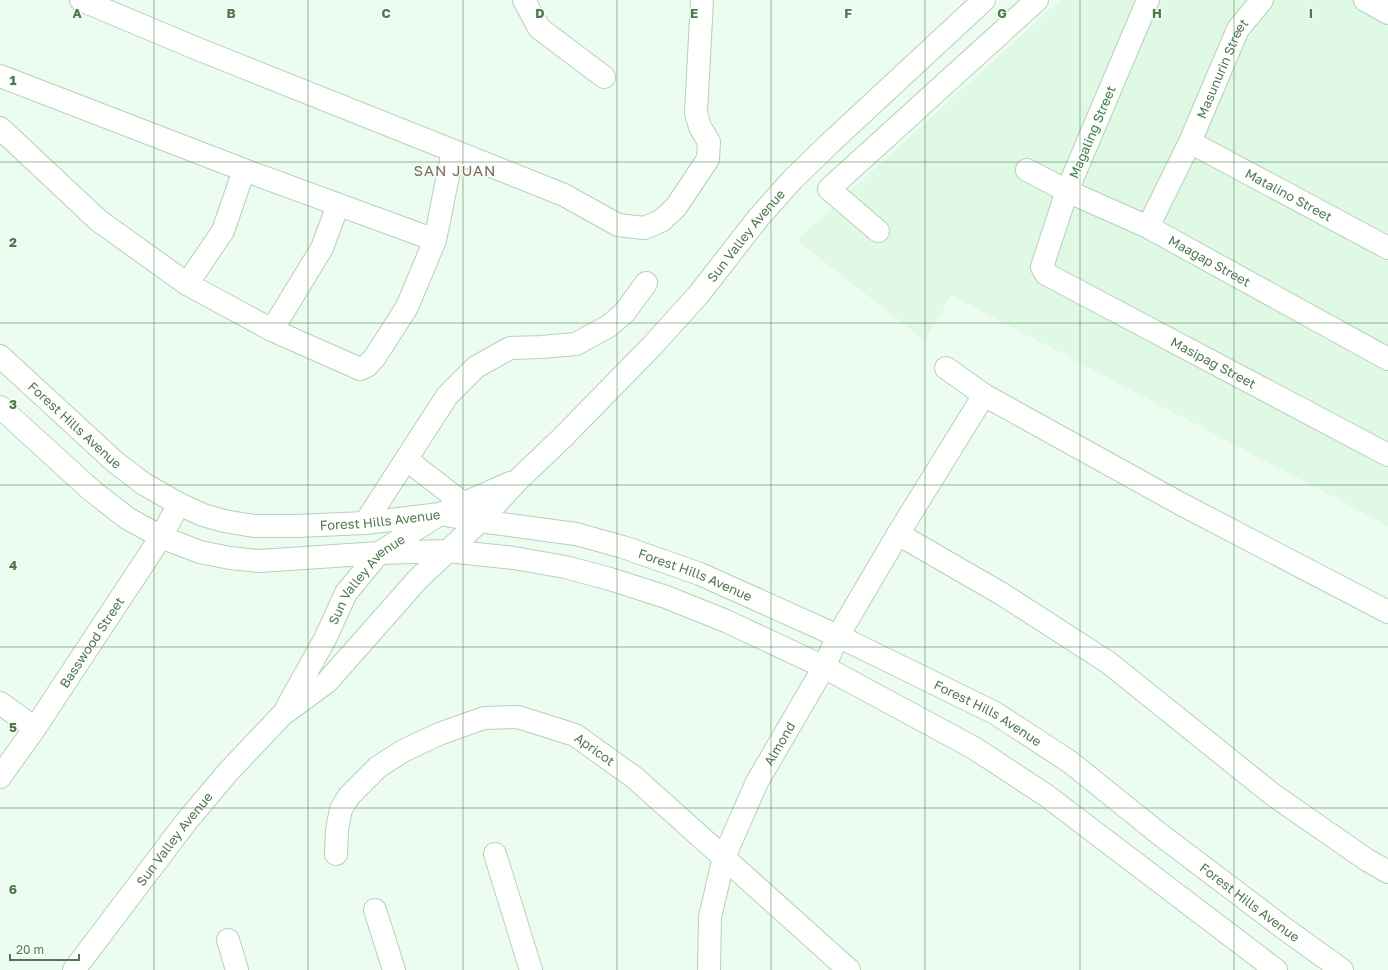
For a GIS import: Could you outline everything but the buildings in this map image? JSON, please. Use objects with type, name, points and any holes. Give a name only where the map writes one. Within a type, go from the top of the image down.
[{"type":"street","points":[[81,0],[193,47],[564,195],[618,226],[644,228],[661,221],[676,207],[708,159],[709,142],[700,127],[696,113],[702,0]]},
{"type":"street","points":[[524,0],[539,28],[604,77]]},
{"type":"street","name":"Sun Valley Avenue","points":[[74,970],[186,822],[228,772],[282,715],[327,682],[418,579],[480,521],[518,480],[563,437],[652,346],[704,289],[759,217],[793,179],[828,144],[984,0]]},
{"type":"street","points":[[878,231],[829,189],[1037,0]]},
{"type":"street","name":"Magaling Street","points":[[1042,267],[1067,191],[1148,0]]},
{"type":"street","name":"Masunurin Street","points":[[1148,228],[1190,142],[1238,29],[1262,0]]},
{"type":"street","points":[[1365,0],[1388,13]]},
{"type":"street","points":[[0,76],[244,170],[435,240]]},
{"type":"street","points":[[0,128],[98,220],[187,284],[272,330],[360,369],[367,366],[375,357],[407,308],[435,240],[453,151]]},
{"type":"street","name":"Matalino Street","points":[[1190,142],[1388,248]]},
{"type":"street","points":[[187,284],[223,231],[244,170]]},
{"type":"street","name":"Maagap Street","points":[[1027,170],[1067,191],[1148,228],[1388,359]]},
{"type":"street","points":[[272,330],[322,248],[338,205]]},
{"type":"street","name":"Masipag Street","points":[[1042,267],[1046,274],[1388,455]]},
{"type":"street","points":[[365,523],[446,396],[476,367],[510,348],[576,344],[609,326],[625,312],[646,283]]},
{"type":"street","name":"Forest Hills Avenue","points":[[0,356],[115,462],[144,484],[179,504],[210,517],[254,526],[296,526],[365,523],[440,514],[576,534],[623,547],[700,574],[838,636],[995,713],[1070,762],[1163,837],[1342,970]]},
{"type":"street","points":[[946,368],[984,395],[1181,504],[1388,612]]},
{"type":"street","name":"Almond","points":[[709,970],[710,917],[724,857],[757,782],[824,667],[838,636],[898,534],[984,395]]},
{"type":"street","points":[[0,407],[90,490],[127,518],[161,538],[200,552],[230,558],[259,561],[379,553],[448,551],[514,558],[565,567],[610,579],[666,597],[726,621],[824,667],[974,748],[1047,796],[1276,970]]},
{"type":"street","points":[[406,460],[464,504]]},
{"type":"street","name":"Sun Valley Avenue","points":[[282,715],[325,639],[346,593],[379,553],[440,514],[518,480]]},
{"type":"street","name":"Basswood Street","points":[[0,777],[35,728],[161,538],[179,504]]},
{"type":"street","points":[[898,534],[1002,594],[1109,663],[1272,794],[1367,860],[1388,872]]},
{"type":"street","points":[[0,703],[35,728]]},
{"type":"street","name":"Apricot","points":[[336,854],[337,830],[341,808],[349,796],[378,767],[403,751],[439,734],[484,718],[518,717],[575,735],[635,778],[849,970]]},
{"type":"street","points":[[495,854],[531,970]]},
{"type":"street","points":[[375,910],[394,970]]},
{"type":"street","points":[[228,940],[237,970]]},
{"type":"shaded area","points":[[1060,0],[1388,0],[1388,526],[951,295],[925,341],[797,240]]},
{"type":"district","name":"SAN JUAN","points":[[455,171]]}]
